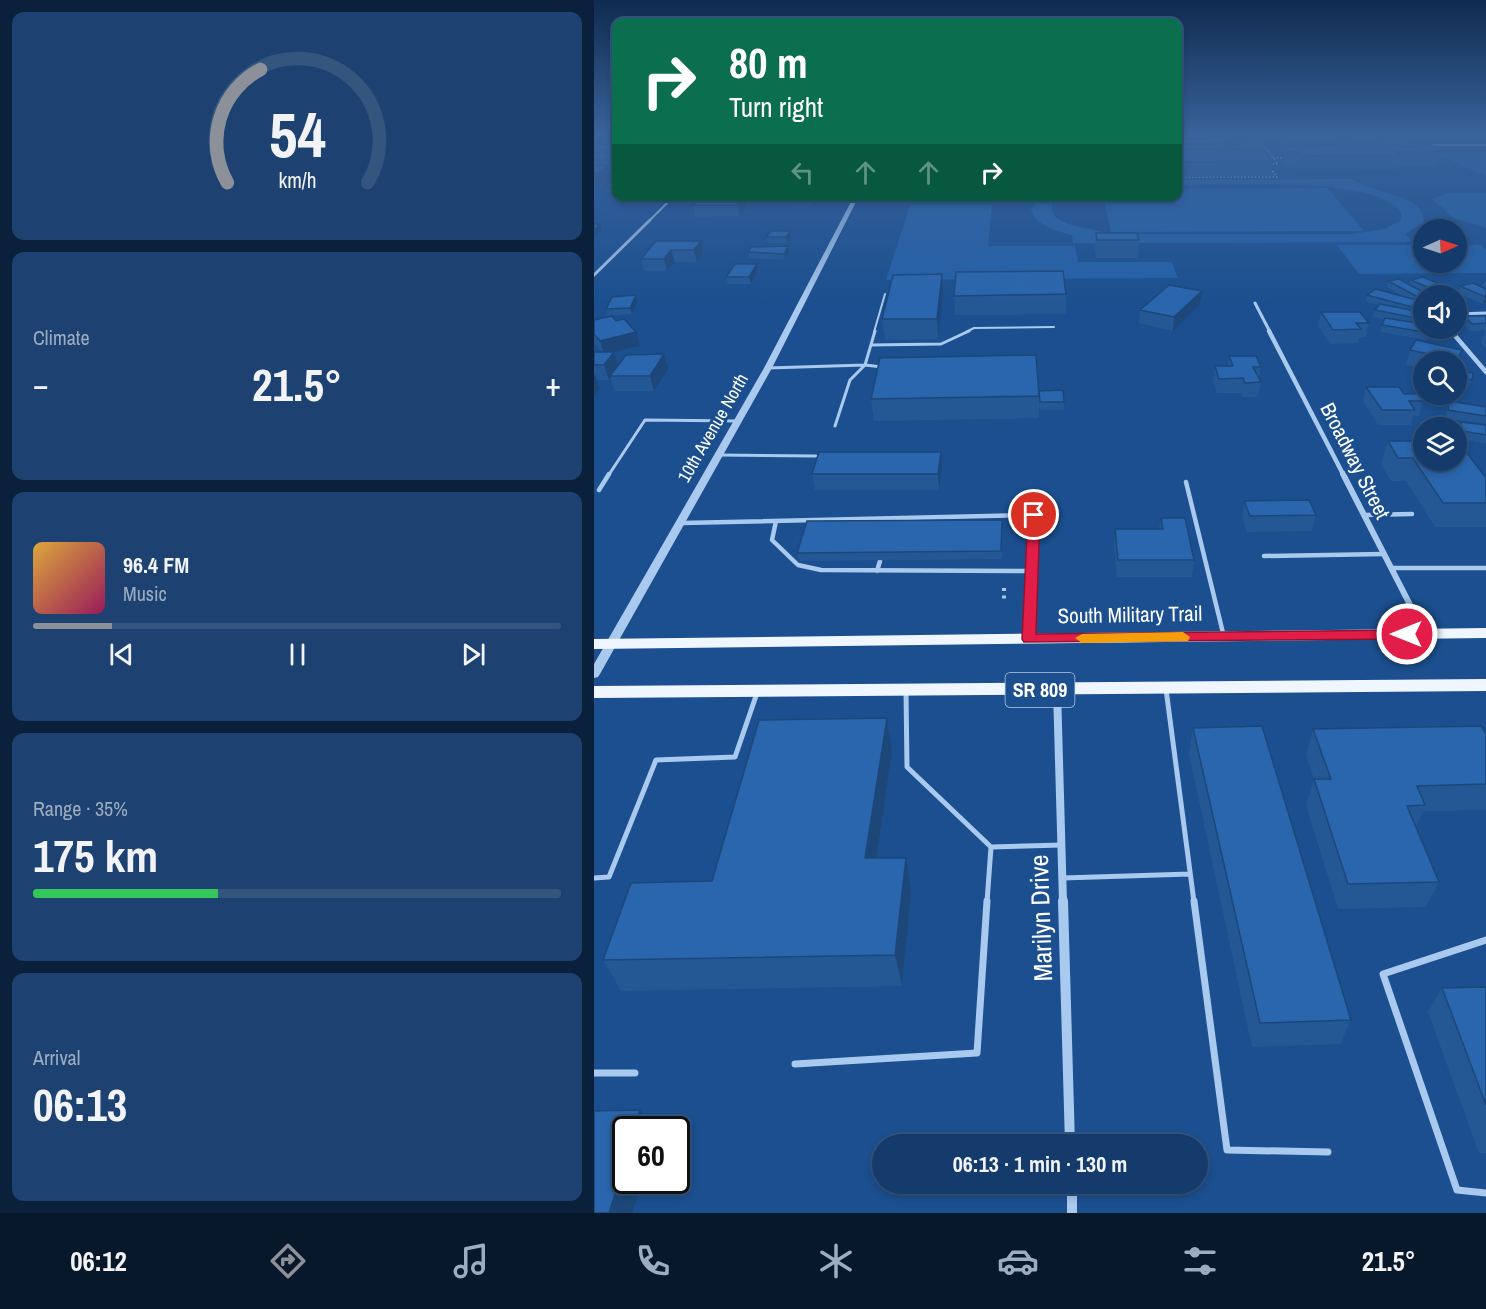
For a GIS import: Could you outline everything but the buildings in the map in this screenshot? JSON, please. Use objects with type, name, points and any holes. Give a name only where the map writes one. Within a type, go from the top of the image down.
[{"type":"main road","name":"South Military Trail","points":[[594,644],[1486,633]]},
{"type":"main road","name":"SR 809","points":[[594,692],[1486,685]]},
{"type":"street","points":[[594,275],[669,201]]},
{"type":"street","name":"10th Avenue North","points":[[594,674],[768,368],[854,201]]},
{"type":"street","name":"Broadway Street","points":[[1255,303],[1425,634]]},
{"type":"street","points":[[1467,314],[1486,314]]},
{"type":"street","points":[[1458,339],[1486,372]]},
{"type":"street","name":"Marilyn Drive","points":[[1057,690],[1070,1134]]},
{"type":"street","points":[[1072,1194],[1072,1213]]},
{"type":"lane","points":[[835,426],[850,380],[865,365],[885,294]]},
{"type":"lane","points":[[871,345],[941,344],[974,328],[1054,327]]},
{"type":"lane","points":[[768,368],[865,365],[886,368]]},
{"type":"lane","points":[[599,490],[645,420],[738,421]]},
{"type":"lane","points":[[719,455],[816,456]]},
{"type":"lane","points":[[1186,482],[1224,637]]},
{"type":"lane","points":[[1364,515],[1412,514]]},
{"type":"lane","points":[[680,523],[1034,515],[1029,639]]},
{"type":"lane","points":[[976,522],[977,516]]},
{"type":"lane","points":[[888,529],[890,518]]},
{"type":"lane","points":[[850,529],[853,519]]},
{"type":"lane","points":[[776,521],[772,540],[798,565],[821,570],[1031,571]]},
{"type":"lane","points":[[1264,556],[1384,554]]},
{"type":"lane","points":[[970,571],[972,560]]},
{"type":"lane","points":[[838,570],[841,561]]},
{"type":"lane","points":[[877,571],[880,561]]},
{"type":"lane","points":[[1391,568],[1486,568]]},
{"type":"lane","points":[[1166,689],[1227,1150],[1328,1152]]},
{"type":"lane","points":[[594,878],[609,877],[656,760],[735,757],[758,691]]},
{"type":"lane","points":[[906,691],[907,767],[991,847],[1062,845]]},
{"type":"lane","points":[[795,1064],[977,1053],[991,847]]},
{"type":"lane","points":[[1063,878],[1190,874]]},
{"type":"lane","points":[[1486,940],[1383,974],[1456,1190],[1486,1193]]},
{"type":"lane","points":[[594,1073],[635,1073]]},
{"type":"shaded area","points":[[1182,192],[1330,192],[1364,231],[1111,232],[1104,201],[1182,201]]},
{"type":"shaded area","points":[[1359,192],[1383,192],[1407,200],[1416,206],[1422,213],[1423,219],[1413,219],[1413,229],[1405,234],[1412,242],[1073,243],[1072,235],[1042,224],[1033,215],[1031,209],[1037,201],[1054,201],[1051,209],[1055,217],[1068,224],[1111,234],[1352,234],[1385,229],[1401,220],[1401,212],[1386,200]]},
{"type":"shaded area","points":[[1449,193],[1486,193],[1486,228],[1467,222],[1467,219],[1454,218],[1432,199]]},
{"type":"shaded area","points":[[910,205],[992,205],[988,246],[1075,246],[1078,262],[1172,262],[1178,278],[886,280]]},
{"type":"shaded area","points":[[1337,245],[1413,245],[1413,273],[1467,273],[1467,245],[1480,245],[1486,250],[1486,273],[1359,274]]},
{"type":"slow traffic","points":[[1082,638],[1183,637]]},
{"type":"route","points":[[1034,515],[1029,639],[1407,634]]}]
